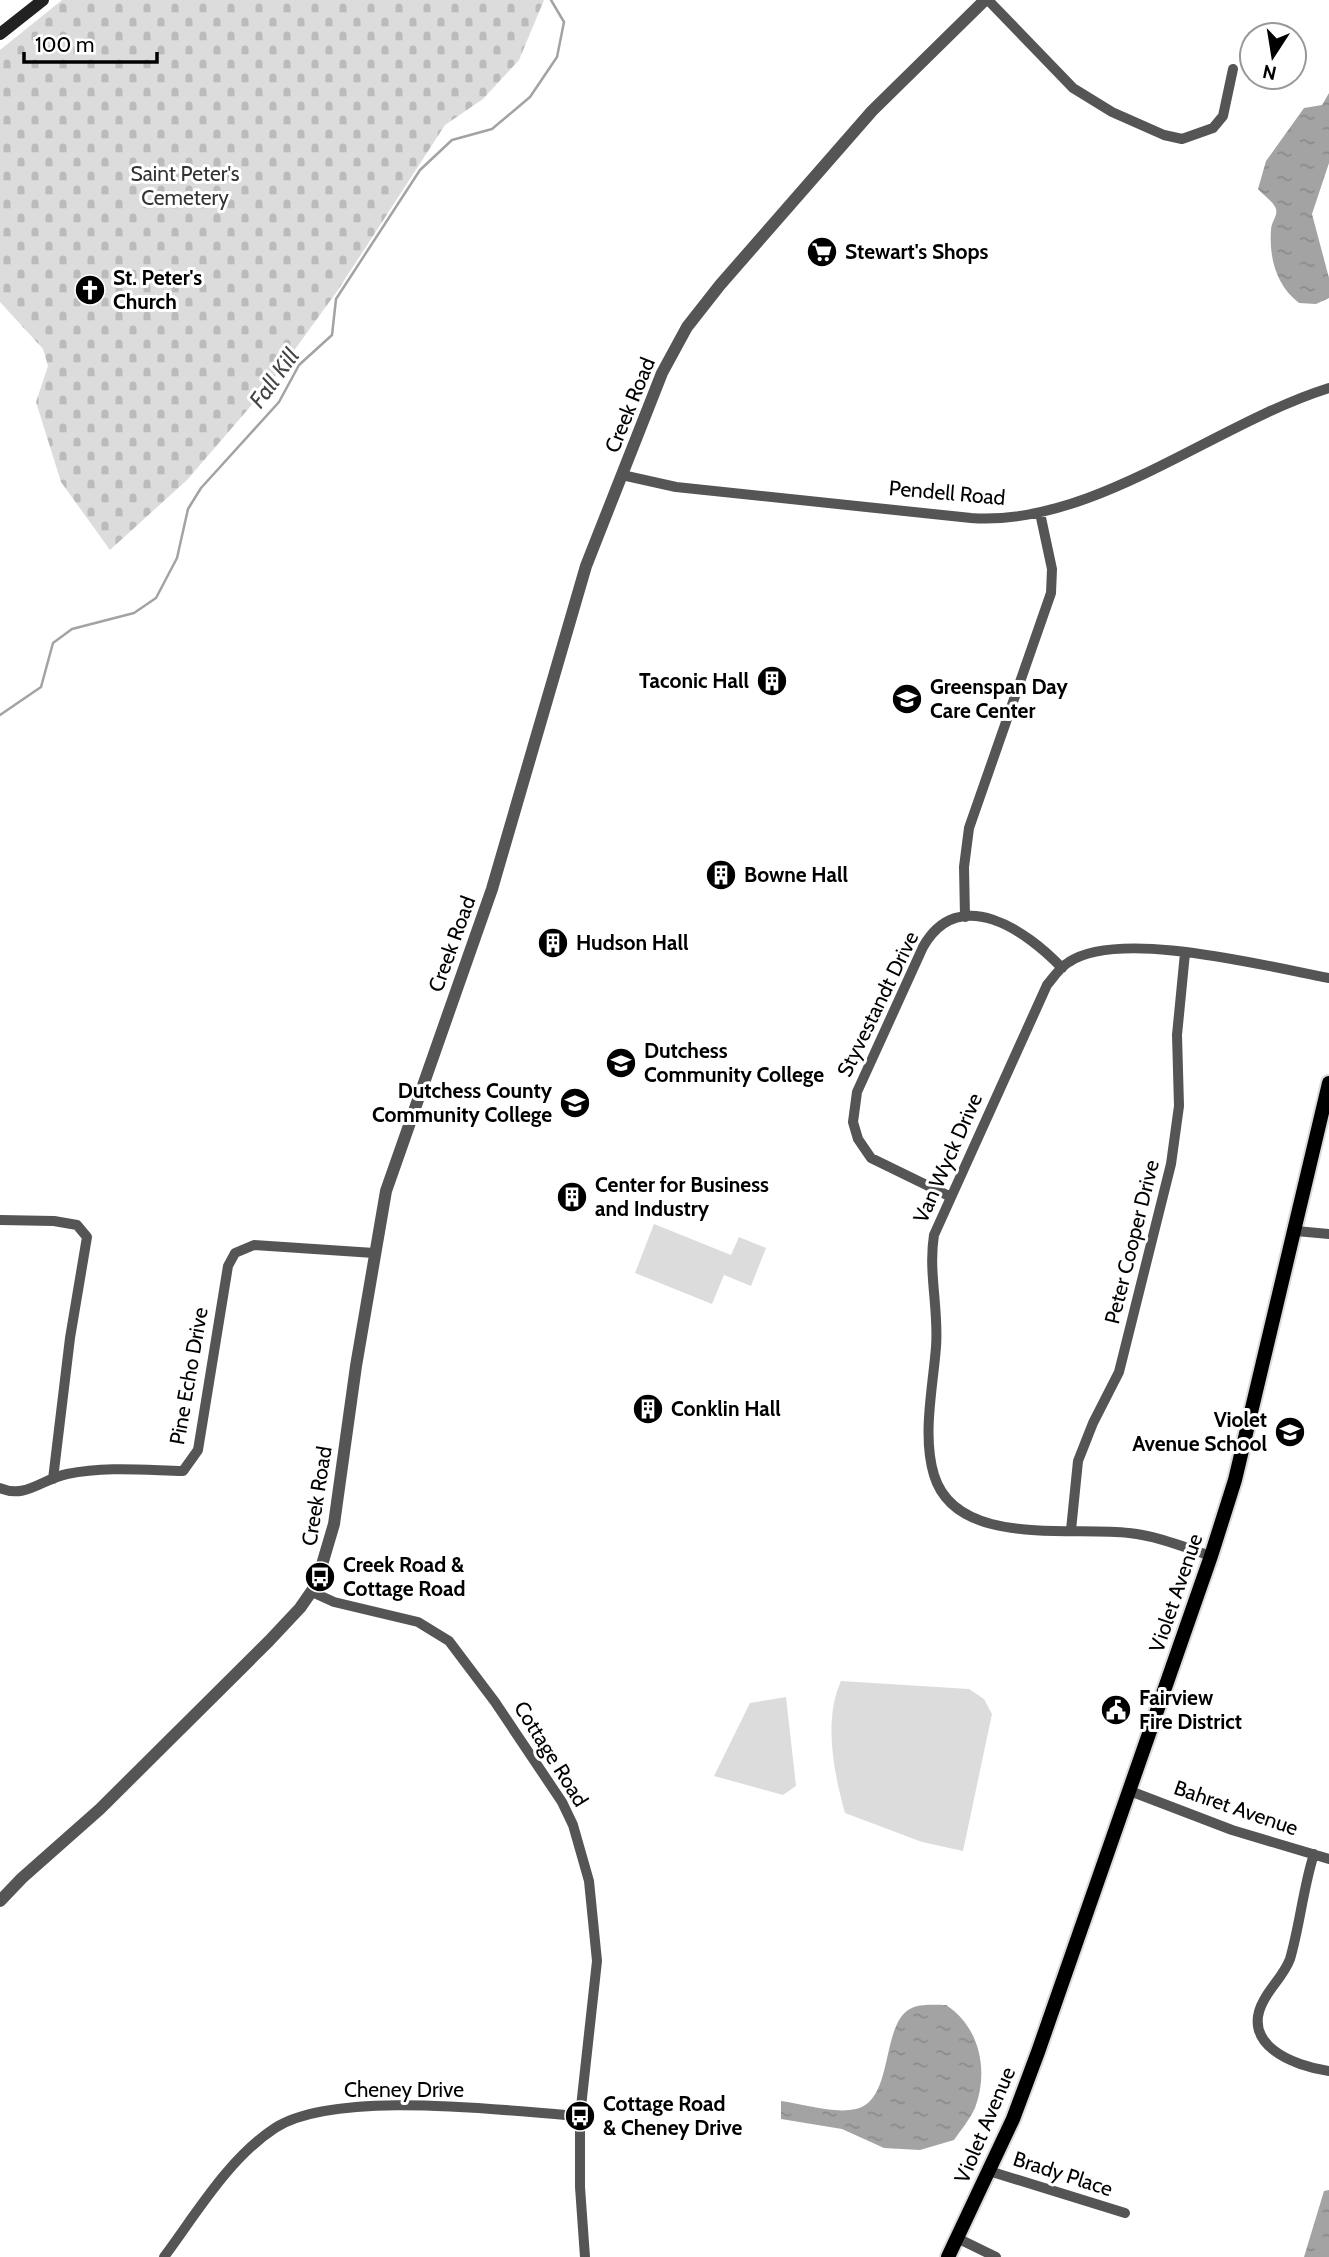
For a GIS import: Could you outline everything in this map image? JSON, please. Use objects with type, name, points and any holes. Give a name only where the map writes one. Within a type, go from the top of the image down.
[{"type":"main road","points":[[0,34],[43,0]]},
{"type":"main road","name":"Violet Avenue","points":[[948,2257],[989,2171],[1038,2052],[1211,1556],[1234,1480],[1296,1231],[1329,1083]]},
{"type":"street","points":[[987,0],[1073,88],[1112,112],[1164,135],[1182,139],[1213,128],[1223,116],[1233,69]]},
{"type":"street","name":"Creek Road","points":[[0,1901],[139,1771],[269,1641],[312,1592],[324,1568],[334,1524],[374,1253],[391,1174],[488,900],[576,595],[662,373],[701,307],[858,127],[987,0]]},
{"type":"street","name":"Pendell Road","points":[[622,475],[668,486],[1001,519],[1041,513],[1101,492],[1281,407],[1329,388]]},
{"type":"street","points":[[1041,513],[1052,569],[1051,593],[970,828],[964,867],[965,916],[983,916],[1011,928],[1044,949],[1062,968]]},
{"type":"street","name":"Styvestandt Drive","points":[[951,1197],[871,1158],[858,1139],[852,1114],[858,1091],[927,940],[938,928],[965,916]]},
{"type":"street","name":"Van Wyck Drive","points":[[1211,1556],[1151,1536],[1003,1527],[982,1523],[963,1515],[948,1503],[933,1473],[930,1432],[937,1339],[932,1248],[934,1236],[1046,985],[1069,961],[1113,948],[1185,953],[1329,978]]},
{"type":"street","name":"Peter Cooper Drive","points":[[1071,1530],[1078,1461],[1122,1363],[1171,1164],[1179,1106],[1177,1035],[1185,953]]},
{"type":"street","points":[[0,1220],[54,1221],[77,1225],[87,1237],[70,1338],[53,1479],[24,1493],[0,1488]]},
{"type":"street","points":[[1296,1231],[1329,1234]]},
{"type":"street","name":"Pine Echo Drive","points":[[53,1479],[100,1468],[183,1471],[188,1468],[198,1450],[228,1266],[240,1249],[254,1245],[305,1246],[374,1253]]},
{"type":"street","name":"Cottage Road","points":[[312,1592],[334,1602],[418,1622],[449,1641],[495,1702],[569,1815],[586,1868],[597,1961],[580,2116],[580,2187],[585,2257]]},
{"type":"street","name":"Bahret Avenue","points":[[1130,1791],[1232,1829],[1329,1858]]},
{"type":"street","points":[[1314,1854],[1290,1957],[1264,2001],[1256,2027],[1261,2038],[1282,2056],[1302,2065],[1329,2071]]},
{"type":"street","name":"Cheney Drive","points":[[164,2257],[242,2156],[276,2128],[302,2116],[336,2109],[382,2106],[580,2116]]},
{"type":"street","name":"Brady Place","points":[[989,2171],[1125,2213]]},
{"type":"street","points":[[957,2238],[996,2257]]},
{"type":"green space","name":"Saint Peter's Cemetery","points":[[62,0],[544,0],[519,60],[483,99],[445,125],[338,290],[269,385],[187,480],[110,550],[61,482],[36,402],[48,366],[43,349],[0,302],[0,50]]},
{"type":"green space","points":[[654,1224],[731,1255],[739,1237],[766,1248],[751,1286],[724,1275],[712,1304],[635,1273]]},
{"type":"green space","points":[[841,1681],[969,1689],[984,1699],[992,1714],[963,1851],[922,1842],[845,1813],[834,1764],[831,1730],[832,1713]]},
{"type":"green space","points":[[786,1697],[796,1786],[783,1795],[714,1776],[750,1703]]},
{"type":"water","points":[[1329,93],[1329,163],[1312,214],[1329,278],[1329,298],[1316,304],[1299,303],[1285,288],[1276,270],[1271,227],[1276,209],[1258,189],[1266,161],[1304,108],[1322,105]]},
{"type":"water","points":[[946,2005],[967,2025],[974,2038],[981,2065],[975,2108],[954,2140],[920,2150],[884,2148],[842,2129],[781,2119],[781,2101],[838,2110],[856,2109],[869,2103],[883,2076],[891,2042],[903,2014],[918,2006]]},
{"type":"water","points":[[1329,2190],[1329,2257],[1304,2257],[1324,2191]]},
{"type":"waterway","name":"Fall Kill","points":[[0,715],[41,687],[53,643],[72,629],[134,613],[156,598],[177,558],[188,509],[201,488],[279,402],[299,365],[332,335],[336,299],[420,170],[452,140],[492,129],[530,97],[557,57],[564,22],[551,0]]},
{"type":"place","name":"Stewart's Shops","points":[[822,252]]},
{"type":"place","name":"St. Peter's Church","points":[[90,290]]},
{"type":"place","name":"Taconic Hall","points":[[772,681]]},
{"type":"place","name":"Greenspan Day Care Center","points":[[907,699]]},
{"type":"place","name":"Bowne Hall","points":[[721,875]]},
{"type":"place","name":"Hudson Hall","points":[[553,943]]},
{"type":"place","name":"Dutchess Community College","points":[[621,1063]]},
{"type":"place","name":"Dutchess County Community College","points":[[575,1103]]},
{"type":"place","name":"Center for Business and Industry","points":[[572,1197]]},
{"type":"place","name":"Conklin Hall","points":[[648,1409]]},
{"type":"place","name":"Violet Avenue School","points":[[1290,1432]]},
{"type":"place","name":"Creek Road & Cottage Road","points":[[320,1577]]},
{"type":"place","name":"Fairview Fire District","points":[[1116,1710]]},
{"type":"place","name":"Cottage Road & Cheney Drive","points":[[580,2116]]}]
